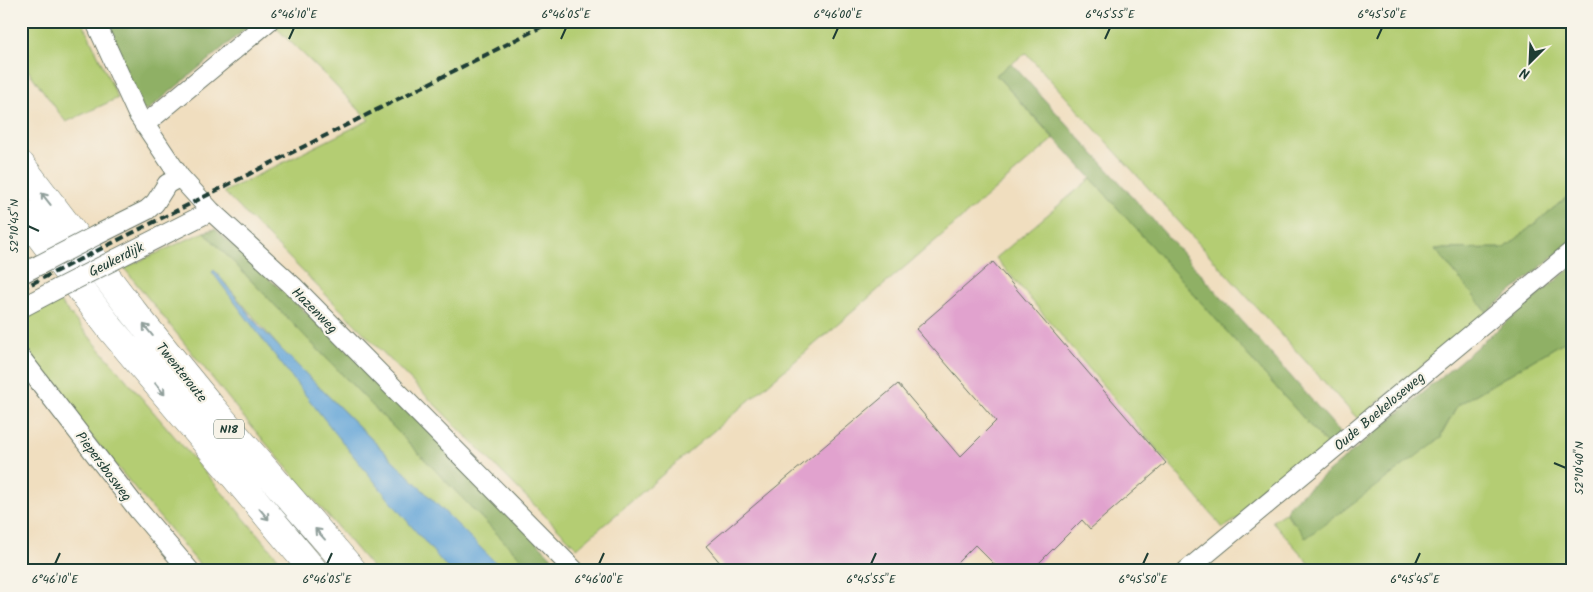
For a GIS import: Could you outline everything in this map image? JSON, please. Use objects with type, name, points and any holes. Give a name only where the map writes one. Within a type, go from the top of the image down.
[{"type":"highway","name":"Twenteroute","points":[[21,165],[131,309],[212,408],[353,571]]},
{"type":"highway","name":"Twenteroute","points":[[21,212],[110,328],[314,571]]},
{"type":"street","name":"Hazenweg","points":[[95,21],[137,113],[180,177],[211,211],[292,286],[574,571]]},
{"type":"street","points":[[144,125],[269,21]]},
{"type":"street","points":[[21,274],[147,210],[155,203],[168,184],[180,177]]},
{"type":"street","name":"Geukerdijk","points":[[21,308],[211,211]]},
{"type":"street","name":"Oude Boekeloseweg","points":[[1186,571],[1572,251]]},
{"type":"street","name":"Piepersbosweg","points":[[21,358],[139,511],[190,571]]},
{"type":"green space","points":[[21,21],[82,21],[118,98],[66,122],[21,61]]},
{"type":"green space","points":[[101,21],[255,21],[147,111],[143,110]]},
{"type":"green space","points":[[281,21],[1572,21],[1572,193],[1505,248],[1435,249],[1487,312],[1359,418],[1356,417],[1026,53],[996,75],[1054,139],[577,548],[224,192],[369,120],[275,27]]},
{"type":"green space","points":[[1011,63],[1123,186],[1339,431],[1340,437],[1329,447],[1091,178],[996,75]]},
{"type":"green space","points":[[1091,178],[1329,447],[1252,510],[1223,528],[996,258]]},
{"type":"green space","points":[[1572,193],[1572,241],[1487,312],[1435,249],[1505,248]]},
{"type":"green space","points":[[215,229],[375,376],[565,571],[533,571],[204,232]]},
{"type":"green space","points":[[204,232],[533,571],[504,571],[280,348],[214,270],[348,449],[450,571],[375,571],[246,420],[124,268]]},
{"type":"green space","points":[[1572,267],[1572,337],[1458,405],[1441,435],[1442,437],[1306,538],[1286,512],[1289,505]]},
{"type":"green space","points":[[59,301],[289,571],[205,571],[48,385],[21,350],[21,318]]},
{"type":"green space","points":[[1572,337],[1572,571],[1316,571],[1272,521],[1286,512],[1292,522],[1441,436],[1458,405]]},
{"type":"water","points":[[214,270],[259,326],[280,348],[504,571],[450,571],[328,424],[212,272]]},
{"type":"building","points":[[993,262],[1166,463],[1090,529],[1082,520],[1031,571],[1001,571],[975,545],[949,571],[727,571],[706,546],[898,384],[960,457],[996,421],[916,329]]},
{"type":"railway","points":[[21,289],[553,21]]}]
